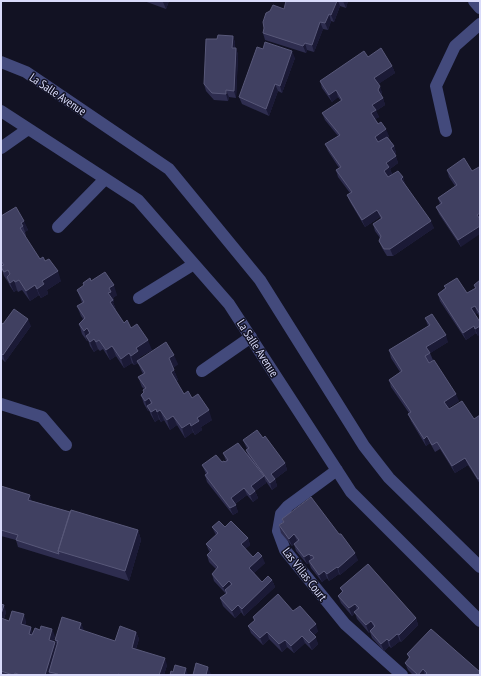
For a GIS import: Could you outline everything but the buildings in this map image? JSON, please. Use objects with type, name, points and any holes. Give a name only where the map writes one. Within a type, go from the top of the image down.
[{"type":"street","points":[[474,1],[480,8]]},
{"type":"street","points":[[446,131],[436,86],[455,46],[480,24]]},
{"type":"street","name":"La Salle Avenue","points":[[1,62],[26,72],[169,169],[260,280],[364,446],[389,478],[480,567]]},
{"type":"street","name":"La Salle Avenue","points":[[1,111],[138,200],[228,304],[351,492],[480,621]]},
{"type":"street","points":[[1,148],[28,129]]},
{"type":"street","points":[[58,227],[105,179]]},
{"type":"street","points":[[139,298],[194,264]]},
{"type":"street","points":[[202,371],[251,337]]},
{"type":"street","points":[[1,404],[42,417],[66,445]]},
{"type":"street","name":"Las Villas Court","points":[[337,470],[288,506],[281,514],[278,531],[285,550],[345,624],[402,675]]}]
